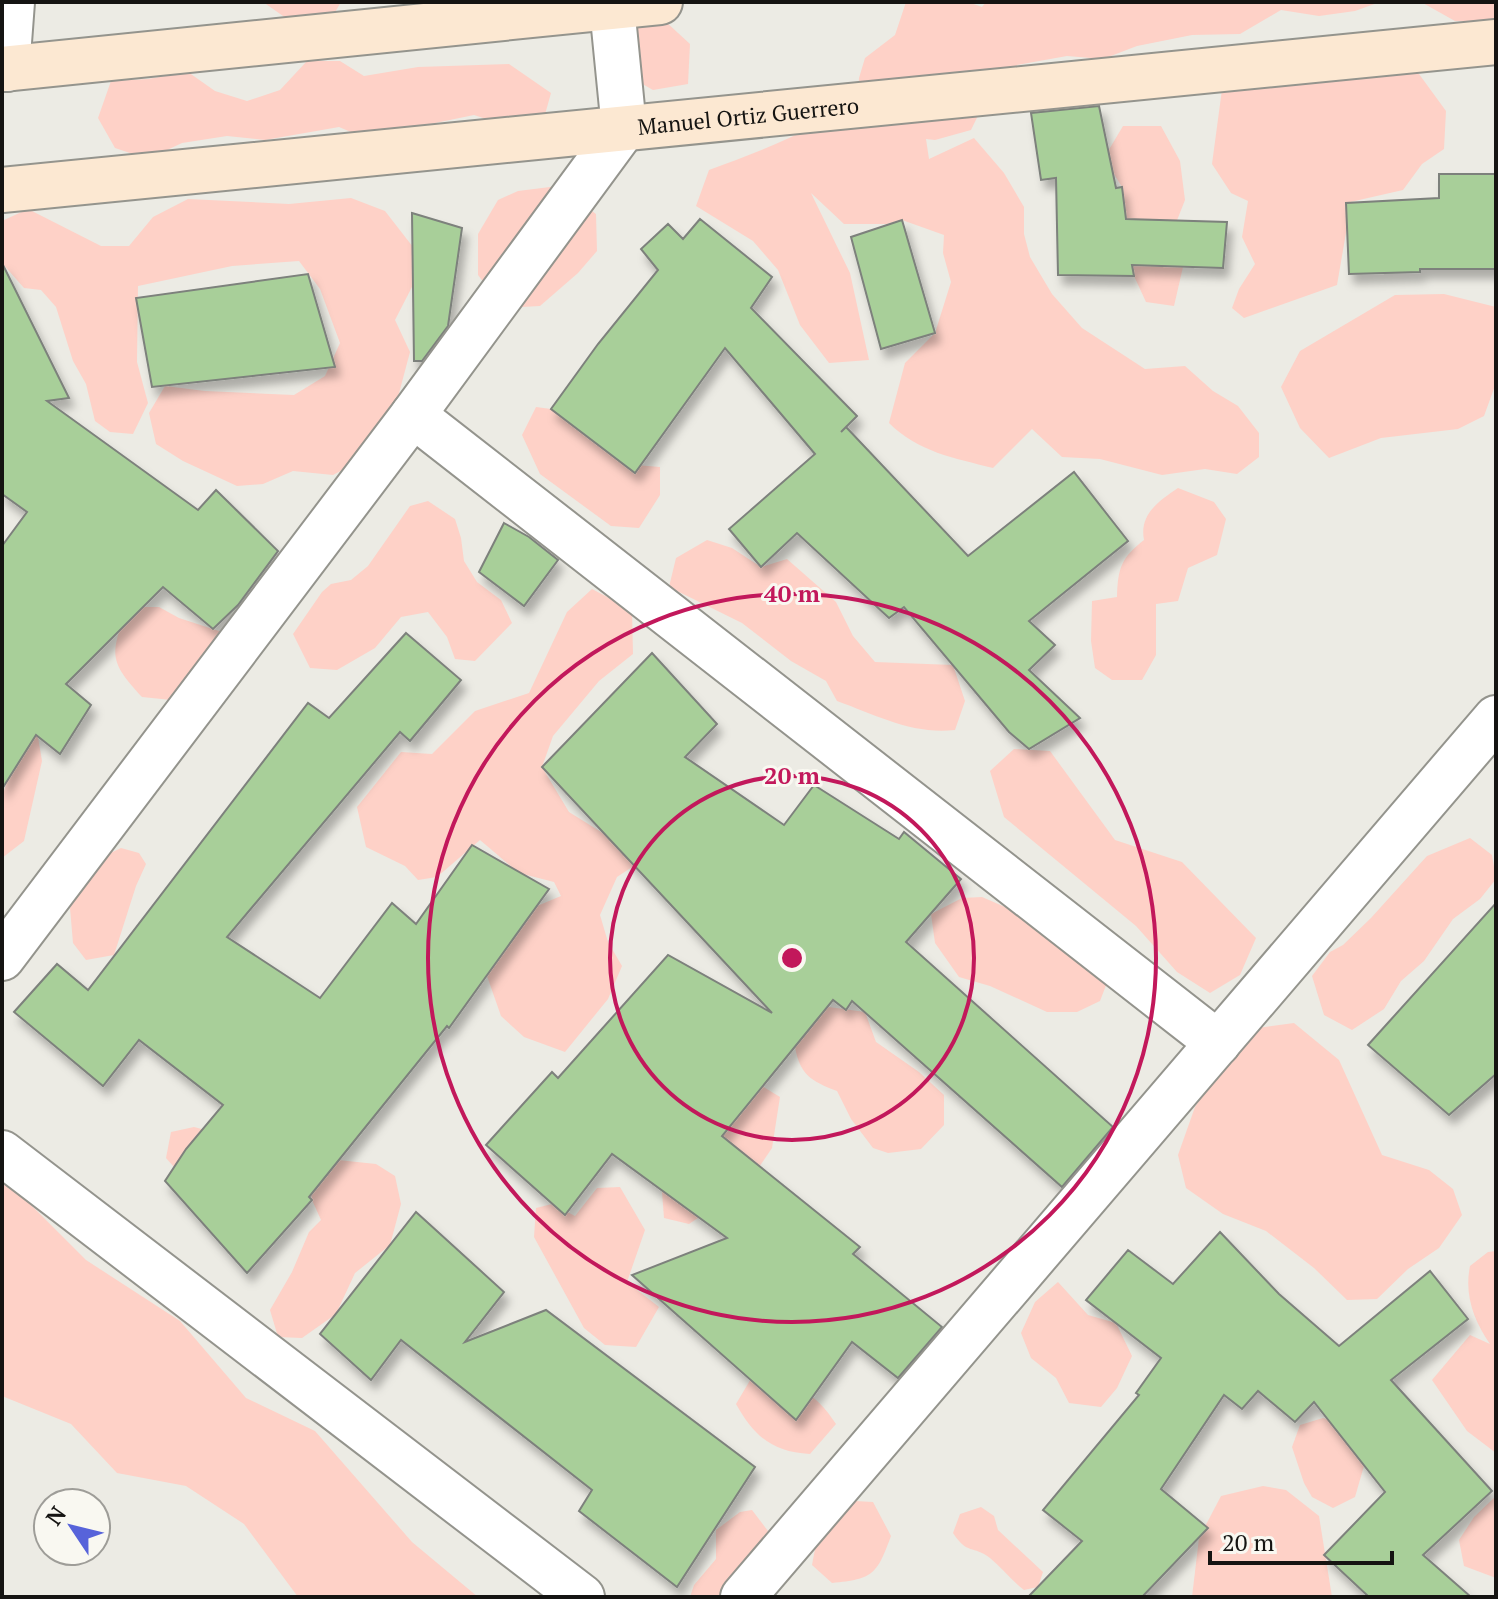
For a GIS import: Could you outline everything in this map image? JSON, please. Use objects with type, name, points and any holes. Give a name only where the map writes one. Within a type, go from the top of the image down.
[{"type":"street","points":[[12,2],[5,69],[660,2]]},
{"type":"street","points":[[2,958],[413,415],[624,128],[612,7]]},
{"type":"street","name":"Manuel Ortiz Guerrero","points":[[2,190],[1496,42]]},
{"type":"street","points":[[413,415],[1218,1043]]},
{"type":"street","points":[[743,1597],[1496,718]]},
{"type":"street","points":[[2,1153],[582,1597]]},
{"type":"shaded area","points":[[263,2],[341,2],[327,26],[296,25]]},
{"type":"shaded area","points":[[906,2],[968,2],[982,7],[986,2],[1380,2],[1355,11],[1319,16],[1281,10],[1240,34],[1192,35],[1137,46],[1103,59],[1067,56],[1017,65],[989,93],[971,130],[935,140],[926,139],[929,159],[974,138],[1004,173],[1024,207],[1024,234],[1030,257],[1052,294],[1082,328],[1145,369],[1185,366],[1213,391],[1238,406],[1259,433],[1259,457],[1237,474],[1205,469],[1162,475],[1100,459],[1062,457],[1032,429],[993,468],[924,447],[889,423],[905,363],[935,333],[951,282],[943,253],[944,235],[902,220],[887,224],[844,224],[811,193],[850,273],[869,360],[829,363],[800,325],[778,270],[753,241],[696,206],[709,170],[806,130],[858,95],[865,58],[895,35]]},
{"type":"shaded area","points":[[1421,2],[1496,2],[1496,21],[1455,21]]},
{"type":"shaded area","points":[[665,21],[690,44],[688,84],[653,90],[618,70],[638,27]]},
{"type":"shaded area","points":[[1392,50],[1419,74],[1446,111],[1444,149],[1422,164],[1403,190],[1346,203],[1347,227],[1337,285],[1244,318],[1232,308],[1239,289],[1255,264],[1242,237],[1248,201],[1231,193],[1212,164],[1223,82]]},
{"type":"shaded area","points":[[307,61],[340,61],[364,76],[418,67],[509,64],[551,93],[539,136],[474,115],[358,135],[339,127],[265,140],[227,136],[182,143],[148,159],[115,148],[98,118],[111,81],[188,72],[215,91],[247,101],[280,90]]},
{"type":"shaded area","points":[[1123,126],[1161,126],[1180,161],[1185,200],[1174,228],[1183,267],[1174,306],[1146,302],[1134,276],[1122,187],[1104,158]]},
{"type":"shaded area","points":[[558,186],[596,214],[597,251],[578,273],[540,306],[503,308],[478,275],[478,234],[498,200],[518,191]]},
{"type":"shaded area","points":[[351,198],[385,211],[413,247],[413,285],[395,320],[410,352],[390,427],[367,457],[333,475],[293,471],[263,484],[237,486],[183,461],[156,444],[149,413],[165,386],[294,395],[325,376],[340,343],[320,289],[299,261],[232,266],[138,286],[137,362],[148,403],[133,434],[110,432],[95,421],[86,384],[73,361],[56,307],[41,290],[24,288],[2,263],[2,221],[28,209],[101,246],[129,246],[153,217],[188,199],[289,204]]},
{"type":"shaded area","points":[[1444,294],[1496,307],[1496,383],[1484,416],[1458,429],[1381,438],[1329,458],[1300,428],[1281,387],[1300,351],[1395,295]]},
{"type":"shaded area","points":[[536,407],[551,409],[623,464],[660,467],[660,495],[639,528],[611,526],[540,474],[522,435]]},
{"type":"shaded area","points":[[1178,488],[1214,502],[1226,519],[1217,555],[1188,568],[1178,601],[1156,604],[1156,655],[1142,680],[1112,680],[1095,668],[1091,641],[1092,601],[1117,597],[1122,564],[1144,540],[1143,531],[1148,516],[1158,503]]},
{"type":"shaded area","points":[[428,501],[455,519],[464,561],[477,582],[501,600],[512,623],[475,661],[455,659],[447,637],[428,612],[401,617],[375,648],[337,670],[310,668],[293,634],[322,592],[331,584],[351,580],[368,566],[410,506]]},
{"type":"shaded area","points":[[707,540],[732,548],[761,567],[787,559],[836,602],[853,636],[875,662],[953,665],[965,701],[955,730],[909,727],[837,701],[826,681],[791,661],[742,623],[669,587],[676,558]]},
{"type":"shaded area","points":[[592,589],[632,610],[633,654],[599,681],[553,736],[542,767],[569,812],[606,835],[659,849],[617,877],[600,915],[608,942],[622,966],[608,999],[565,1052],[524,1037],[501,1016],[487,976],[537,906],[561,896],[554,882],[519,873],[480,840],[437,877],[418,880],[405,866],[366,847],[357,807],[401,752],[432,754],[475,711],[529,693],[567,612]]},
{"type":"shaded area","points":[[159,607],[179,618],[222,632],[181,701],[142,697],[118,665],[116,648],[121,625],[127,609]]},
{"type":"shaded area","points":[[23,725],[38,737],[42,761],[24,841],[2,858],[2,798]]},
{"type":"shaded area","points":[[1014,749],[1050,751],[1115,840],[1182,862],[1256,938],[1240,975],[1210,993],[1177,972],[1136,926],[1004,817],[990,771]]},
{"type":"shaded area","points":[[1470,838],[1492,855],[1496,879],[1480,899],[1453,919],[1424,961],[1401,981],[1384,1009],[1352,1030],[1324,1015],[1312,976],[1330,952],[1343,945],[1371,918],[1427,856]]},
{"type":"shaded area","points":[[121,848],[139,853],[146,864],[114,955],[86,960],[73,943],[70,908],[98,859]]},
{"type":"shaded area","points":[[982,897],[1115,962],[1100,1001],[1077,1012],[1047,1012],[990,986],[959,977],[935,943],[931,914],[962,898]]},
{"type":"shaded area","points":[[815,985],[829,1007],[865,1012],[876,1042],[919,1072],[944,1095],[944,1125],[921,1149],[888,1153],[873,1148],[851,1119],[837,1091],[820,1084],[804,1071],[795,1047],[806,1034]]},
{"type":"shaded area","points":[[1294,1023],[1339,1060],[1382,1155],[1429,1170],[1453,1189],[1462,1215],[1439,1248],[1408,1269],[1377,1299],[1347,1300],[1314,1268],[1266,1231],[1223,1214],[1186,1188],[1178,1155],[1195,1107],[1222,1064],[1251,1029]]},
{"type":"shaded area","points":[[754,1081],[780,1097],[772,1148],[747,1185],[689,1224],[664,1218],[662,1192],[678,1160]]},
{"type":"shaded area","points":[[194,1127],[217,1133],[190,1185],[166,1158],[171,1132]]},
{"type":"shaded area","points":[[338,1160],[376,1164],[395,1176],[401,1204],[390,1245],[355,1273],[336,1314],[302,1338],[278,1337],[270,1310],[292,1272],[309,1232],[321,1220],[312,1200],[309,1178]]},
{"type":"shaded area","points":[[2,1180],[13,1187],[86,1260],[180,1321],[246,1398],[315,1431],[412,1542],[478,1597],[298,1597],[244,1524],[186,1486],[117,1473],[71,1424],[2,1396]]},
{"type":"shaded area","points":[[620,1187],[645,1230],[627,1282],[659,1307],[636,1347],[605,1345],[584,1328],[534,1237],[536,1208],[552,1204],[575,1216],[597,1188]]},
{"type":"shaded area","points":[[1496,1251],[1496,1453],[1467,1431],[1432,1380],[1470,1335],[1490,1344],[1472,1307],[1468,1277],[1470,1266],[1488,1252]]},
{"type":"shaded area","points":[[1058,1282],[1088,1315],[1116,1323],[1132,1356],[1117,1388],[1101,1407],[1069,1403],[1056,1378],[1031,1358],[1021,1333],[1035,1302]]},
{"type":"shaded area","points":[[752,1377],[800,1389],[827,1412],[836,1424],[810,1454],[775,1446],[750,1425],[736,1404]]},
{"type":"shaded area","points":[[1323,1418],[1340,1422],[1364,1466],[1355,1497],[1333,1508],[1312,1497],[1292,1447],[1300,1425]]},
{"type":"shaded area","points":[[1263,1486],[1286,1490],[1319,1516],[1332,1597],[1192,1597],[1199,1538],[1221,1496]]},
{"type":"shaded area","points":[[1496,1496],[1496,1578],[1464,1566],[1459,1540],[1474,1517]]},
{"type":"shaded area","points":[[855,1501],[873,1502],[891,1536],[882,1559],[872,1572],[857,1579],[832,1583],[812,1565],[819,1533],[834,1513]]},
{"type":"shaded area","points":[[981,1507],[994,1516],[998,1530],[1043,1572],[1038,1587],[1024,1590],[990,1558],[966,1547],[953,1533],[960,1514]]},
{"type":"shaded area","points":[[752,1510],[768,1531],[761,1546],[760,1597],[690,1597],[694,1585],[716,1559],[716,1530],[740,1512]]},
{"type":"building","points":[[1099,106],[1116,188],[1122,187],[1126,219],[1227,222],[1223,268],[1132,265],[1134,276],[1058,275],[1056,178],[1041,180],[1031,113]]},
{"type":"building","points":[[1439,174],[1496,174],[1496,269],[1420,269],[1420,272],[1349,274],[1346,203],[1439,198]]},
{"type":"building","points":[[412,213],[462,228],[448,326],[422,361],[414,361]]},
{"type":"building","points":[[700,219],[772,277],[751,308],[857,416],[846,427],[968,556],[1074,472],[1128,541],[1029,621],[1055,645],[1029,670],[1080,718],[1029,749],[1009,732],[904,607],[889,618],[797,533],[761,567],[729,529],[815,454],[725,348],[635,473],[551,409],[598,344],[658,270],[641,249],[668,224],[683,239]]},
{"type":"building","points":[[902,220],[935,333],[881,349],[851,237]]},
{"type":"building","points":[[2,263],[69,398],[47,401],[198,510],[216,490],[278,551],[238,605],[213,629],[163,587],[66,684],[91,705],[60,754],[36,735],[2,789],[2,546],[27,512],[2,494]]},
{"type":"building","points":[[308,274],[335,367],[152,387],[136,298]]},
{"type":"building","points":[[504,523],[529,537],[558,560],[524,606],[479,572]]},
{"type":"building","points":[[406,633],[461,680],[410,741],[400,732],[227,937],[320,998],[392,903],[416,924],[472,845],[549,889],[449,1028],[447,1026],[309,1197],[312,1200],[247,1273],[165,1181],[186,1149],[223,1105],[139,1040],[103,1086],[14,1012],[57,964],[88,990],[308,703],[329,718]]},
{"type":"building","points":[[652,653],[717,724],[685,757],[784,825],[814,785],[899,839],[904,832],[961,879],[906,942],[1113,1127],[1062,1187],[852,1001],[846,1010],[833,1000],[722,1136],[860,1247],[853,1254],[942,1327],[898,1378],[852,1342],[796,1420],[632,1275],[727,1238],[612,1154],[565,1215],[486,1145],[552,1072],[558,1078],[668,955],[772,1013],[542,767]]},
{"type":"building","points":[[1496,903],[1496,1074],[1449,1115],[1368,1045]]},
{"type":"building","points":[[416,1212],[504,1292],[465,1342],[546,1310],[755,1467],[677,1587],[579,1511],[592,1490],[401,1340],[371,1380],[320,1334]]},
{"type":"building","points":[[1220,1232],[1279,1294],[1339,1346],[1430,1271],[1468,1319],[1391,1380],[1492,1491],[1423,1555],[1471,1597],[1369,1597],[1324,1555],[1385,1492],[1314,1402],[1295,1422],[1258,1391],[1242,1409],[1224,1395],[1161,1489],[1208,1528],[1142,1597],[1028,1597],[1082,1541],[1043,1510],[1139,1395],[1136,1393],[1161,1358],[1086,1300],[1128,1250],[1173,1284]]}]
